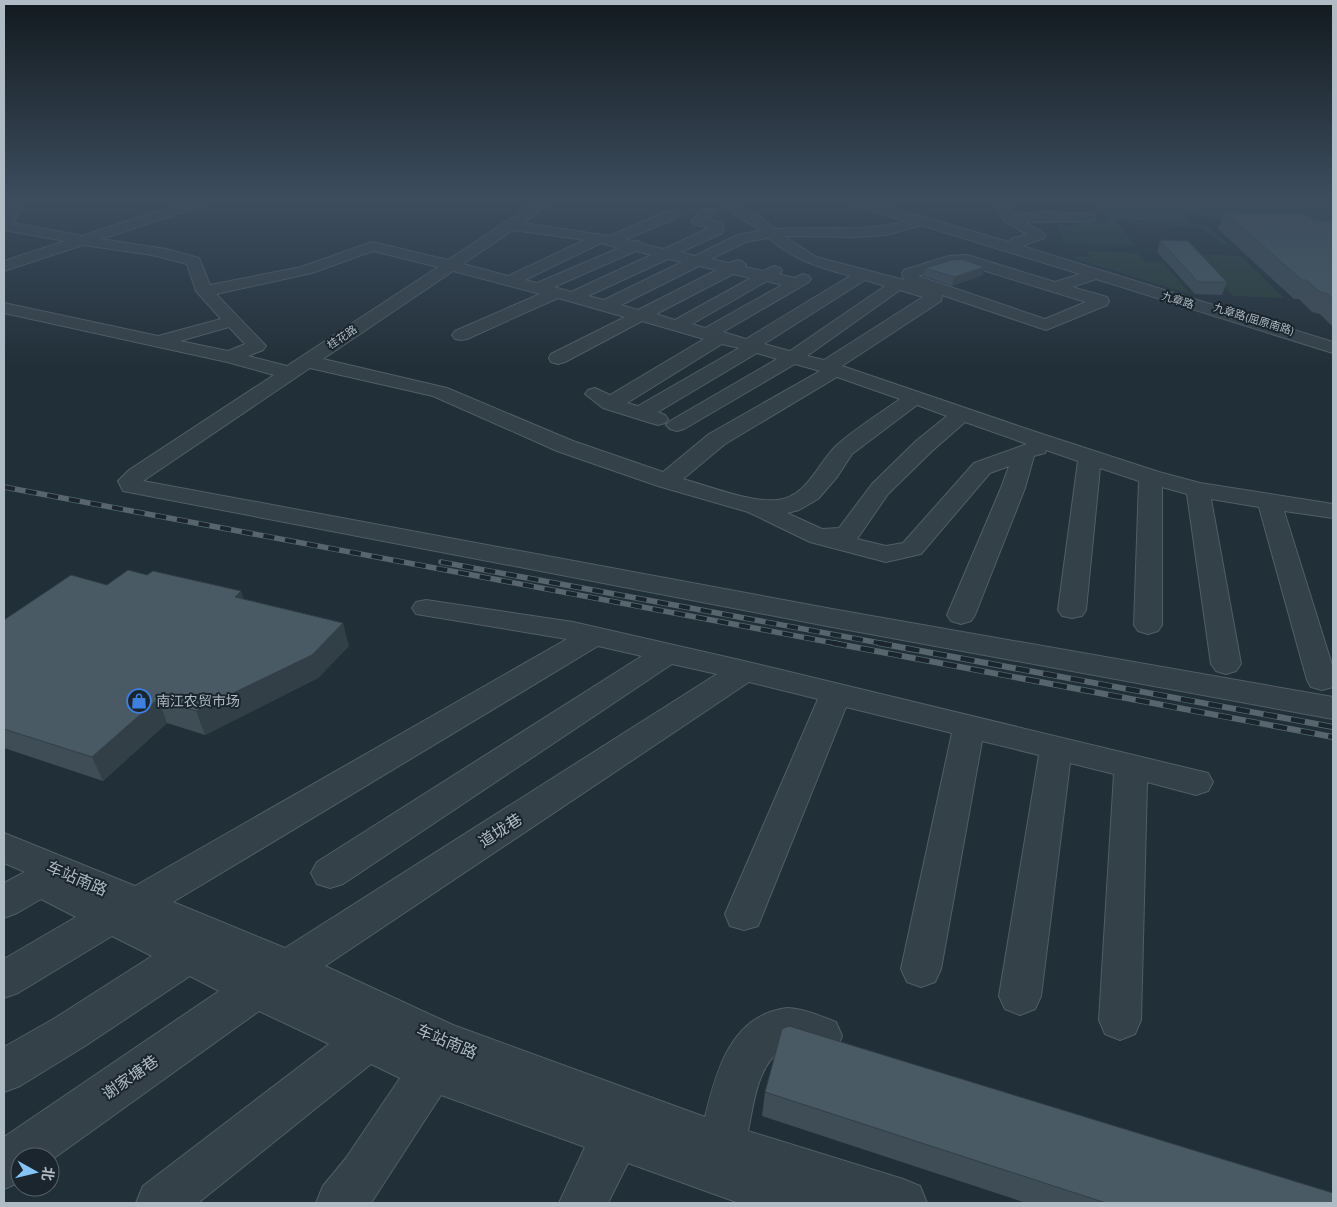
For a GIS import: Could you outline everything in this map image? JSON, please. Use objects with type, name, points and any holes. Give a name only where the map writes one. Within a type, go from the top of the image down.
[{"type":"street","points":[[4,266],[33,256]]},
{"type":"street","points":[[177,256],[194,261],[204,291],[257,346],[230,357]]},
{"type":"street","points":[[204,291],[290,274],[342,256]]},
{"type":"street","points":[[417,256],[606,306],[831,369],[1151,477],[1198,490],[1333,511]]},
{"type":"street","name":"桂花路","points":[[462,256],[137,476],[130,481],[131,486],[832,618],[1333,708]]},
{"type":"street","points":[[510,281],[567,256]]},
{"type":"street","points":[[556,293],[618,256]]},
{"type":"street","points":[[461,335],[556,293],[655,256]]},
{"type":"street","points":[[678,256],[796,283]]},
{"type":"street","points":[[606,306],[707,256]]},
{"type":"street","points":[[558,358],[642,316],[753,256]]},
{"type":"street","points":[[678,326],[766,276],[796,256]]},
{"type":"street","points":[[666,481],[717,439],[831,369],[935,297],[929,292],[863,275],[806,256]]},
{"type":"street","points":[[717,439],[640,414],[603,399],[714,336],[836,256]]},
{"type":"street","name":"九章路","points":[[1037,256],[1333,348]]},
{"type":"street","name":"九章路(屈原南路)","points":[[1052,256],[1333,343]]},
{"type":"street","points":[[1055,287],[1101,301],[1046,325],[911,279],[910,273],[949,262],[967,260],[1055,287],[1095,274]]},
{"type":"street","points":[[640,414],[863,275]]},
{"type":"street","points":[[677,426],[792,358],[899,284]]},
{"type":"street","points":[[4,308],[230,357],[440,392],[565,446],[666,481],[750,505],[819,537],[886,554],[912,549],[982,468],[1050,444]]},
{"type":"street","points":[[160,342],[198,329],[234,321]]},
{"type":"street","points":[[750,505],[775,508],[791,505],[810,494],[830,472],[844,450],[914,398]]},
{"type":"street","points":[[819,537],[847,535],[880,489],[924,446],[962,414]]},
{"type":"street","points":[[961,615],[1013,488],[1024,452]]},
{"type":"street","points":[[1072,610],[1090,457]]},
{"type":"street","points":[[1148,625],[1151,477]]},
{"type":"street","points":[[1198,490],[1226,664]]},
{"type":"street","points":[[1269,501],[1322,680]]},
{"type":"street","points":[[426,608],[593,636],[744,671],[1196,782]]},
{"type":"street","points":[[4,980],[593,636]]},
{"type":"street","points":[[330,873],[668,654]]},
{"type":"street","name":"道垅巷","points":[[272,979],[744,671]]},
{"type":"street","points":[[744,914],[836,694]]},
{"type":"street","points":[[920,969],[969,726]]},
{"type":"street","points":[[1020,996],[1056,748]]},
{"type":"street","points":[[1120,1020],[1131,766]]},
{"type":"street","name":"车站南路","points":[[4,846],[125,910],[272,979],[368,1040],[430,1070],[806,1203]]},
{"type":"street","name":"车站南路","points":[[4,864],[41,881],[125,910],[188,955],[272,979],[721,1146],[903,1203]]},
{"type":"street","points":[[4,902],[41,881]]},
{"type":"street","points":[[4,1071],[70,1032],[188,955]]},
{"type":"street","name":"谢家塘巷","points":[[4,1165],[272,979]]},
{"type":"street","points":[[721,1146],[740,1070],[761,1037],[784,1028],[810,1033],[858,1048]]},
{"type":"street","points":[[160,1203],[368,1040]]},
{"type":"street","points":[[340,1203],[364,1176],[430,1070]]},
{"type":"street","points":[[583,1203],[616,1136]]},
{"type":"green space","points":[[1074,256],[1142,256],[1146,262],[1163,262],[1190,294],[1076,259]]},
{"type":"green space","points":[[1196,256],[1241,256],[1284,298],[1233,296]]},
{"type":"building","points":[[1175,256],[1203,256],[1227,282],[1198,282]]},
{"type":"building","points":[[1275,256],[1333,256],[1333,299],[1328,294],[1320,292],[1306,280],[1302,280]]},
{"type":"building","points":[[961,259],[985,267],[954,277],[925,268],[952,260]]},
{"type":"building","name":"南江农贸市场","points":[[128,570],[147,575],[153,571],[241,591],[235,597],[343,623],[312,655],[196,711],[158,699],[92,757],[4,729],[4,620],[71,575],[107,585]]},
{"type":"building","points":[[789,1026],[1333,1193],[1333,1203],[1106,1203],[765,1092],[782,1029]]},
{"type":"railway","points":[[4,487],[839,644]]},
{"type":"railway","points":[[441,562],[885,644]]},
{"type":"railway","points":[[833,643],[1333,737]]},
{"type":"railway","points":[[878,643],[1333,727]]},
{"type":"place","name":"南江农贸市场","points":[[139,701]]}]
